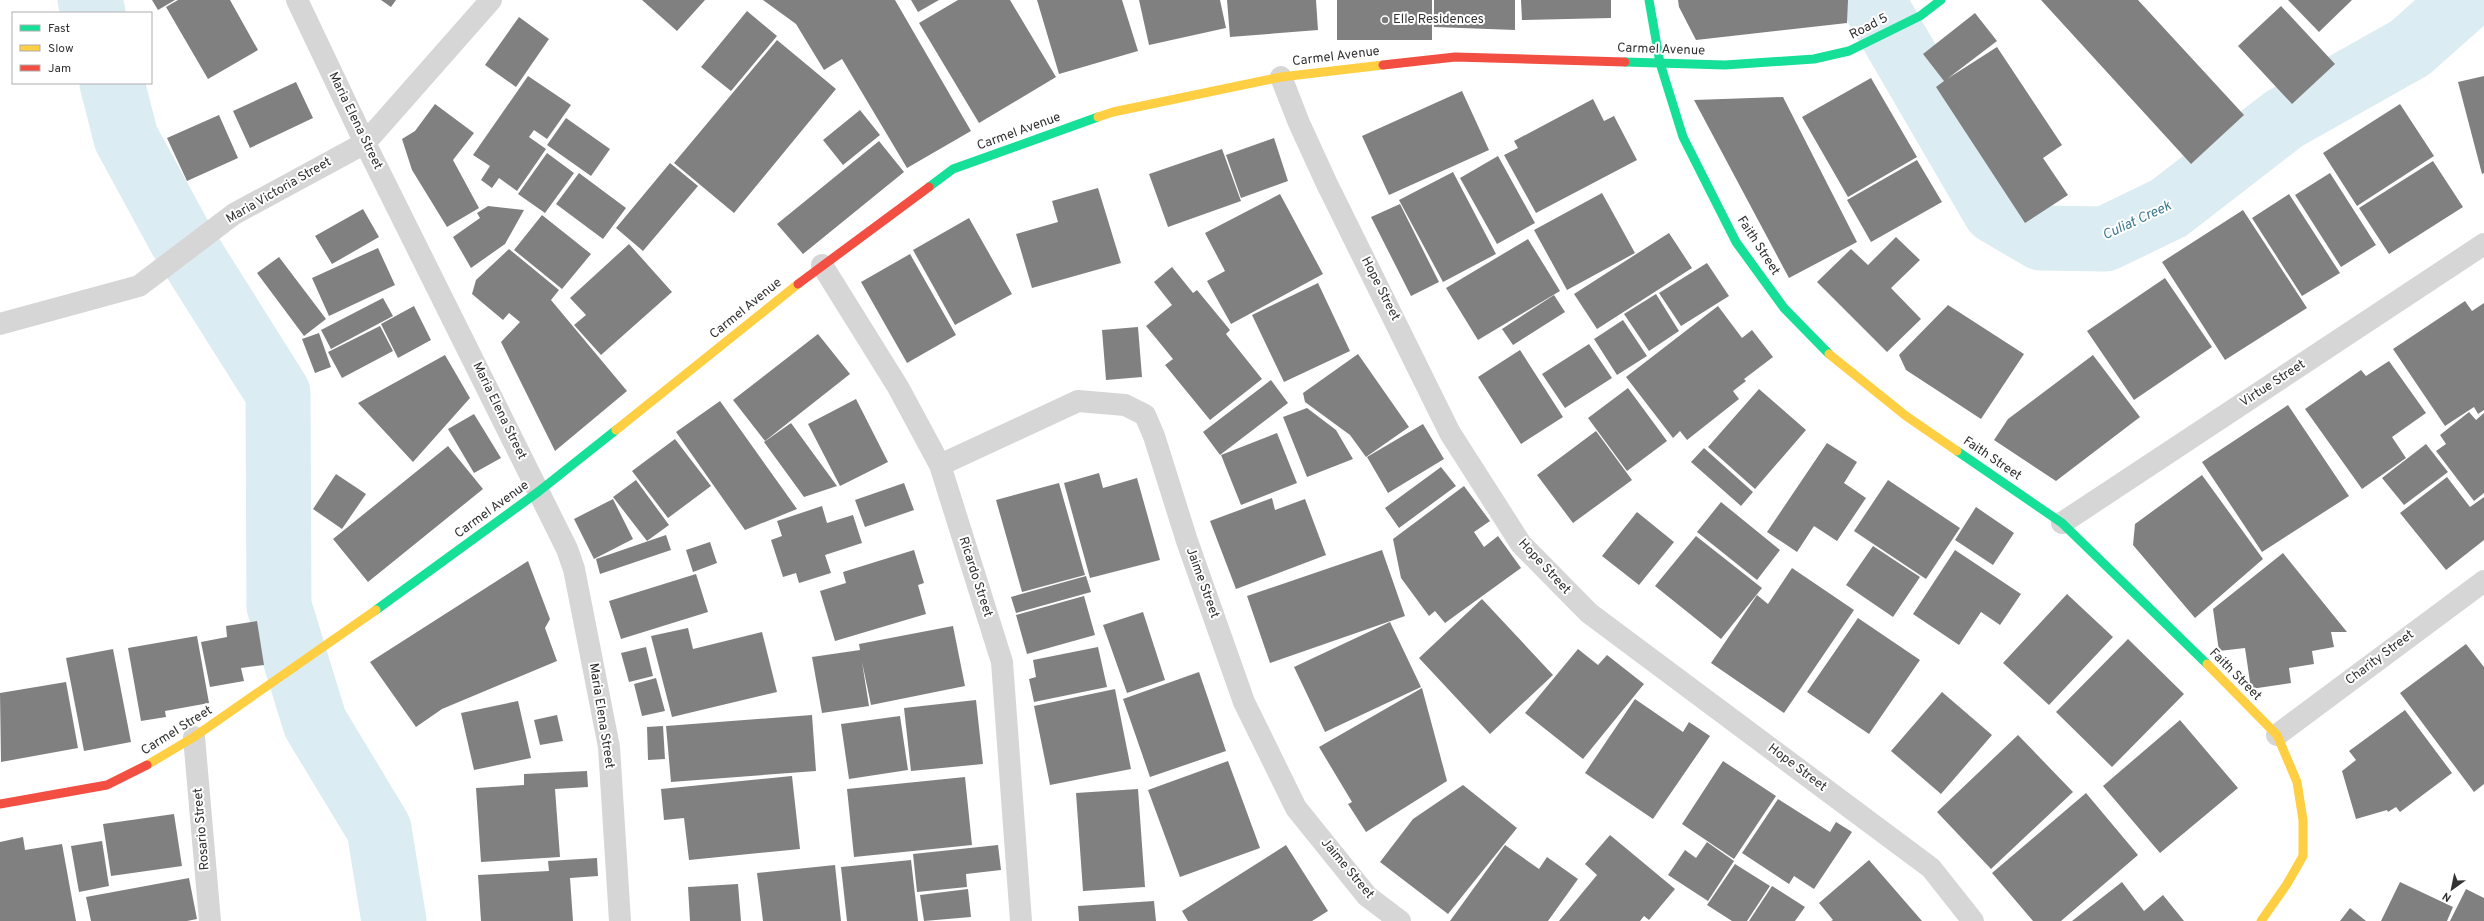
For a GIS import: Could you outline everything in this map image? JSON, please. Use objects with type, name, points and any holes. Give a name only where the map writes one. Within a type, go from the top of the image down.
[{"type":"street","name":"Maria Elena Street","points":[[297,0],[365,143],[567,549],[574,569],[609,747],[620,921]]},
{"type":"street","name":"Maria Victoria Street","points":[[0,324],[138,286],[234,214],[365,143],[490,0]]},
{"type":"street","name":"Faith Street","points":[[1649,0],[1660,63],[1683,137],[1736,242],[1784,308],[1838,363],[1906,416],[2062,523],[2211,668],[2277,735],[2298,782],[2303,820],[2303,856],[2288,884],[2261,921]]},
{"type":"street","name":"Road 5","points":[[1849,51],[1920,16],[1941,0]]},
{"type":"street","name":"Carmel Avenue","points":[[347,631],[538,492],[822,265],[953,169],[1113,112],[1281,76],[1455,57],[1725,65],[1814,59],[1849,51]]},
{"type":"street","name":"Hope Street","points":[[1281,76],[1299,123],[1450,434],[1521,544],[1589,613],[1931,868],[1973,921]]},
{"type":"street","name":"Virtue Street","points":[[2062,523],[2484,244]]},
{"type":"street","name":"Ricardo Street","points":[[822,265],[898,387],[940,465],[1002,662],[1021,921]]},
{"type":"street","name":"Jaime Street","points":[[940,465],[1078,401],[1125,405],[1145,415],[1154,436],[1187,542],[1244,702],[1296,808],[1367,896],[1400,921]]},
{"type":"street","name":"Charity Street","points":[[2277,735],[2484,581]]},
{"type":"street","name":"Carmel Street","points":[[0,804],[107,785],[142,768],[194,737],[347,631]]},
{"type":"street","name":"Rosario Street","points":[[194,737],[210,921]]},
{"type":"building","points":[[152,0],[175,0],[158,10]]},
{"type":"building","points":[[178,0],[230,0],[258,50],[208,79],[166,7]]},
{"type":"building","points":[[381,0],[396,0],[391,7]]},
{"type":"building","points":[[642,0],[705,0],[677,31]]},
{"type":"building","points":[[763,0],[895,0],[971,131],[907,168],[842,59],[824,70],[796,24]]},
{"type":"building","points":[[911,0],[939,0],[918,12]]},
{"type":"building","points":[[958,0],[1010,0],[1056,77],[979,123],[919,23]]},
{"type":"building","points":[[1037,0],[1122,0],[1138,51],[1059,74]]},
{"type":"building","points":[[1139,0],[1220,0],[1226,28],[1149,45]]},
{"type":"building","points":[[1227,0],[1316,0],[1318,30],[1230,37]]},
{"type":"building","name":"Elle Residences","points":[[1337,0],[1432,0],[1432,40],[1337,40]]},
{"type":"building","points":[[1434,0],[1515,0],[1515,30],[1434,27]]},
{"type":"building","points":[[1521,0],[1611,0],[1611,18],[1522,20]]},
{"type":"building","points":[[1678,0],[1848,0],[1847,23],[1696,40],[1679,7]]},
{"type":"building","points":[[2041,0],[2138,0],[2244,115],[2191,164]]},
{"type":"building","points":[[2288,0],[2352,0],[2319,32]]},
{"type":"building","points":[[2281,6],[2335,64],[2292,104],[2238,46]]},
{"type":"building","points":[[747,11],[777,36],[731,91],[701,67]]},
{"type":"building","points":[[1975,13],[1997,41],[1947,79],[1997,47],[2062,145],[2043,158],[2068,195],[2025,223],[1936,87],[1944,81],[1923,54]]},
{"type":"building","points":[[519,17],[549,39],[516,87],[485,65]]},
{"type":"building","points":[[777,40],[836,89],[734,213],[674,163]]},
{"type":"building","points":[[528,76],[571,105],[547,139],[534,130],[529,137],[546,149],[517,191],[499,178],[492,188],[481,180],[490,166],[473,155]]},
{"type":"building","points":[[2484,76],[2484,173],[2482,174],[2458,82]]},
{"type":"building","points":[[1871,78],[1917,157],[1848,197],[1802,117]]},
{"type":"building","points":[[296,82],[313,118],[250,148],[233,111]]},
{"type":"building","points":[[1462,91],[1489,150],[1389,195],[1362,136]]},
{"type":"building","points":[[1783,97],[1857,242],[1789,278],[1694,100]]},
{"type":"building","points":[[1593,99],[1604,121],[1614,116],[1637,160],[1536,213],[1504,155],[1518,148],[1514,141]]},
{"type":"building","points":[[435,104],[474,133],[453,160],[479,208],[447,227],[412,170],[402,139],[415,131]]},
{"type":"building","points":[[2400,104],[2434,156],[2357,206],[2323,153]]},
{"type":"building","points":[[860,110],[880,135],[843,165],[823,140]]},
{"type":"building","points":[[219,115],[238,158],[187,181],[167,138]]},
{"type":"building","points":[[566,118],[610,149],[591,176],[547,145]]},
{"type":"building","points":[[1274,138],[1288,181],[1241,198],[1226,155]]},
{"type":"building","points":[[879,141],[904,172],[803,254],[777,224]]},
{"type":"building","points":[[1222,149],[1241,201],[1168,227],[1149,174]]},
{"type":"building","points":[[547,153],[574,173],[545,213],[518,194]]},
{"type":"building","points":[[1498,156],[1535,223],[1497,244],[1460,178]]},
{"type":"building","points":[[1917,160],[1942,202],[1871,242],[1847,200]]},
{"type":"building","points":[[2433,161],[2463,207],[2389,254],[2359,208]]},
{"type":"building","points":[[670,163],[698,186],[643,251],[616,228]]},
{"type":"building","points":[[1453,172],[1496,254],[1443,282],[1399,200]]},
{"type":"building","points":[[579,173],[626,208],[603,239],[556,204]]},
{"type":"building","points":[[2330,173],[2376,245],[2341,267],[2295,195]]},
{"type":"building","points":[[1098,188],[1121,263],[1032,288],[1016,234],[1058,222],[1052,201]]},
{"type":"building","points":[[1602,193],[1635,253],[1567,290],[1534,230]]},
{"type":"building","points":[[1280,194],[1323,274],[1231,324],[1207,281],[1225,271],[1205,233]]},
{"type":"building","points":[[2289,194],[2340,273],[2302,296],[2252,218]]},
{"type":"building","points":[[1400,204],[1439,282],[1411,296],[1371,217]]},
{"type":"building","points":[[488,206],[524,210],[505,244],[471,268],[453,237],[480,218],[477,213]]},
{"type":"building","points":[[363,209],[379,237],[332,264],[315,236]]},
{"type":"building","points":[[2243,210],[2307,308],[2225,360],[2162,262]]},
{"type":"building","points":[[542,215],[591,254],[562,289],[514,250]]},
{"type":"building","points":[[969,218],[1012,294],[955,325],[913,250]]},
{"type":"building","points":[[1669,233],[1692,268],[1597,329],[1574,294]]},
{"type":"building","points":[[1896,237],[1920,260],[1891,288],[1921,319],[1887,352],[1817,282],[1851,249],[1868,265]]},
{"type":"building","points":[[1528,239],[1560,291],[1478,340],[1446,288]]},
{"type":"building","points":[[629,244],[672,292],[601,355],[574,325],[586,315],[570,298]]},
{"type":"building","points":[[378,248],[395,285],[329,316],[312,278]]},
{"type":"building","points":[[509,249],[559,290],[551,300],[627,391],[555,451],[501,342],[520,322],[509,313],[503,320],[472,294],[476,280]]},
{"type":"building","points":[[910,254],[956,335],[907,363],[861,282]]},
{"type":"building","points":[[279,257],[326,319],[304,336],[257,273]]},
{"type":"building","points":[[1707,263],[1729,296],[1681,326],[1659,293]]},
{"type":"building","points":[[1172,267],[1193,293],[1197,290],[1230,330],[1226,334],[1262,379],[1210,420],[1165,365],[1173,359],[1146,326],[1172,305],[1154,282]]},
{"type":"building","points":[[2165,278],[2212,347],[2134,400],[2087,331]]},
{"type":"building","points":[[1318,283],[1350,351],[1284,382],[1252,315]]},
{"type":"building","points":[[1656,294],[1679,331],[1649,351],[1624,314]]},
{"type":"building","points":[[1554,295],[1565,312],[1513,345],[1502,329]]},
{"type":"building","points":[[383,298],[393,316],[331,349],[321,330]]},
{"type":"building","points":[[2465,301],[2472,311],[2484,303],[2484,410],[2478,414],[2474,407],[2445,426],[2393,349]]},
{"type":"building","points":[[1948,305],[2024,354],[1981,419],[1906,370],[1899,355]]},
{"type":"building","points":[[414,306],[431,340],[398,358],[381,324]]},
{"type":"building","points":[[1718,306],[1742,338],[1752,330],[1773,357],[1744,379],[1746,381],[1733,391],[1739,399],[1687,440],[1680,431],[1673,438],[1626,377]]},
{"type":"building","points":[[1623,320],[1647,356],[1617,375],[1594,339]]},
{"type":"building","points":[[380,326],[393,351],[342,378],[328,352]]},
{"type":"building","points":[[1138,327],[1142,377],[1106,380],[1102,330]]},
{"type":"building","points":[[319,333],[331,367],[315,373],[302,339]]},
{"type":"building","points":[[818,334],[850,374],[765,441],[733,400]]},
{"type":"building","points":[[1589,344],[1612,378],[1565,408],[1542,374]]},
{"type":"building","points":[[1520,350],[1563,417],[1521,444],[1478,377]]},
{"type":"building","points":[[1358,354],[1409,427],[1366,457],[1350,435],[1305,402],[1303,393]]},
{"type":"building","points":[[445,355],[470,398],[413,462],[358,403]]},
{"type":"building","points":[[2093,355],[2140,417],[2056,481],[1994,440],[2008,419]]},
{"type":"building","points":[[2389,361],[2426,413],[2392,437],[2406,458],[2362,489],[2305,409],[2361,370],[2366,376]]},
{"type":"building","points":[[1271,380],[1288,403],[1220,455],[1203,432]]},
{"type":"building","points":[[1628,388],[1667,441],[1627,471],[1588,418]]},
{"type":"building","points":[[1759,389],[1806,430],[1755,489],[1708,447]]},
{"type":"building","points":[[856,399],[888,462],[840,486],[808,424]]},
{"type":"building","points":[[720,401],[797,509],[745,530],[676,432]]},
{"type":"building","points":[[2288,405],[2349,496],[2262,552],[2202,462]]},
{"type":"building","points":[[1307,408],[1336,430],[1353,459],[1307,477],[1283,417]]},
{"type":"building","points":[[2469,412],[2476,420],[2484,413],[2484,493],[2474,501],[2436,451],[2446,444],[2440,435]]},
{"type":"building","points":[[474,414],[501,458],[474,473],[448,429]]},
{"type":"building","points":[[791,423],[837,486],[804,497],[764,442]]},
{"type":"building","points":[[1423,424],[1444,459],[1388,493],[1367,457]]},
{"type":"building","points":[[1596,431],[1632,480],[1573,523],[1537,475]]},
{"type":"building","points":[[1277,433],[1297,483],[1241,505],[1221,455]]},
{"type":"building","points":[[675,439],[711,486],[668,518],[632,471]]},
{"type":"building","points":[[1827,443],[1857,462],[1844,483],[1866,498],[1837,541],[1814,526],[1797,552],[1767,532]]},
{"type":"building","points":[[2426,444],[2448,472],[2404,505],[2382,478]]},
{"type":"building","points":[[448,446],[483,489],[368,582],[333,539]]},
{"type":"building","points":[[1704,448],[1753,492],[1741,506],[1691,462]]},
{"type":"building","points":[[1441,467],[1456,486],[1399,528],[1385,508]]},
{"type":"building","points":[[1099,473],[1103,488],[1137,478],[1160,560],[1090,578],[1064,483]]},
{"type":"building","points":[[336,474],[366,494],[342,529],[313,509]]},
{"type":"building","points":[[2202,475],[2263,559],[2195,618],[2133,545],[2135,524]]},
{"type":"building","points":[[2447,477],[2470,507],[2484,497],[2484,540],[2446,570],[2400,513]]},
{"type":"building","points":[[636,480],[669,525],[647,541],[613,497]]},
{"type":"building","points":[[1888,480],[1960,528],[1926,579],[1854,531]]},
{"type":"building","points":[[904,483],[914,510],[865,527],[855,500]]},
{"type":"building","points":[[1059,483],[1085,575],[1022,592],[996,500]]},
{"type":"building","points":[[1464,486],[1490,521],[1474,532],[1484,547],[1498,536],[1521,568],[1445,623],[1435,611],[1429,616],[1401,578],[1393,539]]},
{"type":"building","points":[[1272,498],[1275,510],[1305,499],[1326,555],[1236,589],[1210,521]]},
{"type":"building","points":[[613,499],[633,539],[594,559],[574,519]]},
{"type":"building","points":[[1721,502],[1780,550],[1757,580],[1697,532]]},
{"type":"building","points":[[822,506],[827,523],[853,515],[862,543],[825,555],[831,573],[799,583],[796,573],[783,577],[771,540],[782,536],[777,521]]},
{"type":"building","points":[[1976,507],[2014,533],[1993,565],[1955,540]]},
{"type":"building","points":[[1637,512],[1674,542],[1639,585],[1602,556]]},
{"type":"building","points":[[666,535],[671,550],[600,574],[596,559]]},
{"type":"building","points":[[1696,536],[1762,588],[1721,639],[1655,586]]},
{"type":"building","points":[[710,542],[717,563],[693,572],[686,550]]},
{"type":"building","points":[[1873,546],[1920,577],[1893,617],[1846,585]]},
{"type":"building","points":[[914,550],[924,583],[918,585],[926,614],[835,641],[820,591],[846,583],[843,572]]},
{"type":"building","points":[[1382,550],[1405,616],[1270,663],[1247,596]]},
{"type":"building","points":[[1955,550],[2021,594],[2000,625],[1981,612],[1959,645],[1913,614]]},
{"type":"building","points":[[2283,553],[2347,632],[2331,632],[2334,647],[2312,651],[2314,664],[2289,668],[2291,683],[2251,689],[2245,648],[2219,651],[2213,609]]},
{"type":"building","points":[[528,561],[550,619],[545,628],[557,661],[442,709],[416,727],[370,662]]},
{"type":"building","points":[[1792,568],[1854,610],[1784,713],[1711,663],[1757,595],[1768,604]]},
{"type":"building","points":[[696,574],[708,612],[621,639],[609,601]]},
{"type":"building","points":[[1086,576],[1091,592],[1016,613],[1011,597]]},
{"type":"building","points":[[2067,594],[2113,637],[2049,705],[2003,663]]},
{"type":"building","points":[[1084,596],[1095,635],[1027,654],[1016,615]]},
{"type":"building","points":[[1482,599],[1553,675],[1490,734],[1419,658]]},
{"type":"building","points":[[1143,612],[1165,680],[1127,693],[1103,625]]},
{"type":"building","points":[[1858,618],[1920,660],[1869,734],[1807,692]]},
{"type":"building","points":[[257,621],[264,665],[241,668],[244,681],[210,687],[201,642],[227,637],[226,626]]},
{"type":"building","points":[[1390,622],[1421,687],[1325,732],[1294,667]]},
{"type":"building","points":[[953,626],[965,686],[871,705],[862,662],[869,706],[822,713],[812,657],[860,650],[859,644]]},
{"type":"building","points":[[688,628],[693,649],[762,632],[777,692],[672,717],[651,636]]},
{"type":"building","points":[[197,636],[209,703],[165,711],[166,717],[141,721],[128,648]]},
{"type":"building","points":[[2128,639],[2184,694],[2112,767],[2056,712]]},
{"type":"building","points":[[2466,644],[2484,667],[2484,784],[2474,792],[2400,693]]},
{"type":"building","points":[[646,647],[653,676],[629,682],[621,653]]},
{"type":"building","points":[[1098,647],[1107,687],[1034,702],[1029,679],[1036,677],[1033,660]]},
{"type":"building","points":[[113,649],[131,742],[84,751],[66,658]]},
{"type":"building","points":[[1578,649],[1598,665],[1607,655],[1644,684],[1583,759],[1525,713]]},
{"type":"building","points":[[1199,672],[1226,751],[1150,777],[1123,699]]},
{"type":"building","points":[[656,678],[665,711],[642,716],[634,684]]},
{"type":"building","points":[[66,682],[78,748],[1,762],[0,693]]},
{"type":"building","points":[[1422,688],[1447,781],[1366,832],[1348,804],[1352,802],[1319,747]]},
{"type":"building","points":[[1115,689],[1131,769],[1050,785],[1034,706]]},
{"type":"building","points":[[1942,692],[1992,735],[1941,794],[1891,751]]},
{"type":"building","points":[[1635,699],[1683,732],[1689,722],[1710,736],[1653,819],[1585,773]]},
{"type":"building","points":[[976,700],[983,764],[911,771],[904,708]]},
{"type":"building","points":[[518,701],[531,758],[474,770],[461,713]]},
{"type":"building","points":[[2405,710],[2452,773],[2400,812],[2396,807],[2388,812],[2387,810],[2356,819],[2342,771],[2356,760],[2349,751]]},
{"type":"building","points":[[557,715],[563,741],[540,745],[534,720]]},
{"type":"building","points":[[812,715],[816,771],[671,782],[666,726]]},
{"type":"building","points":[[900,716],[908,770],[849,779],[841,724]]},
{"type":"building","points":[[2180,720],[2238,788],[2160,853],[2103,786]]},
{"type":"building","points":[[663,726],[665,759],[648,760],[647,727]]},
{"type":"building","points":[[2018,735],[2073,792],[1991,869],[1937,812]]},
{"type":"building","points":[[1228,761],[1260,848],[1180,877],[1148,790]]},
{"type":"building","points":[[1723,761],[1776,796],[1734,859],[1682,824]]},
{"type":"building","points":[[587,771],[588,787],[555,789],[560,857],[481,862],[476,788],[524,785],[524,774]]},
{"type":"building","points":[[792,776],[800,849],[689,860],[684,818],[664,820],[661,789]]},
{"type":"building","points":[[965,777],[972,845],[854,857],[847,789]]},
{"type":"building","points":[[1463,785],[1517,828],[1448,914],[1380,862],[1413,819]]},
{"type":"building","points":[[1138,789],[1145,887],[1083,891],[1076,793]]},
{"type":"building","points":[[2086,793],[2138,855],[2061,921],[2033,921],[1992,873]]},
{"type":"building","points":[[1778,799],[1830,832],[1836,822],[1852,832],[1814,889],[1794,876],[1789,884],[1742,853]]},
{"type":"building","points":[[174,814],[182,866],[111,876],[103,824]]},
{"type":"building","points":[[1610,835],[1675,889],[1649,920],[1644,916],[1640,921],[1559,921],[1597,875],[1585,864]]},
{"type":"building","points":[[23,837],[25,850],[62,844],[76,921],[0,921],[0,842]]},
{"type":"building","points":[[102,841],[109,886],[79,892],[71,846]]},
{"type":"building","points":[[1707,842],[1734,861],[1708,901],[1668,875],[1685,850],[1696,858]]},
{"type":"building","points":[[998,845],[1001,870],[966,874],[967,887],[917,892],[913,854]]},
{"type":"building","points":[[1286,845],[1328,911],[1312,921],[1188,921],[1182,911]]},
{"type":"building","points":[[1505,845],[1539,869],[1547,857],[1578,879],[1548,921],[1450,921]]},
{"type":"building","points":[[597,858],[598,876],[570,878],[573,921],[481,921],[478,875],[549,871],[548,861]]},
{"type":"building","points":[[911,860],[918,921],[847,921],[841,867]]},
{"type":"building","points":[[1869,860],[1922,921],[1831,921],[1833,920],[1819,903]]},
{"type":"building","points":[[1735,864],[1770,886],[1747,921],[1732,921],[1707,905]]},
{"type":"building","points":[[835,865],[841,921],[763,921],[757,873]]},
{"type":"building","points":[[189,878],[197,919],[187,921],[91,921],[86,897]]},
{"type":"building","points":[[2122,882],[2144,911],[2163,895],[2184,921],[2072,921]]},
{"type":"building","points":[[2400,882],[2453,907],[2447,921],[2381,921]]},
{"type":"building","points":[[738,884],[741,921],[690,921],[688,887]]},
{"type":"building","points":[[1772,886],[1805,907],[1795,921],[1749,921]]},
{"type":"building","points":[[968,889],[971,917],[924,921],[920,895]]},
{"type":"building","points":[[2466,889],[2484,898],[2484,921],[2450,921]]},
{"type":"building","points":[[1154,901],[1156,921],[1079,921],[1078,906]]},
{"type":"building","points":[[2350,908],[2366,921],[2340,921]]},
{"type":"waterway","points":[[90,0],[93,12]]},
{"type":"waterway","name":"Culiat Creek","points":[[1876,0],[1878,10],[1995,211],[2041,238],[2105,239],[2169,208],[2284,119],[2410,48],[2464,0]]},
{"type":"waterway","points":[[112,84],[126,138],[181,239],[278,393],[279,606],[315,723],[379,829],[394,921]]},
{"type":"traffic: fast","points":[[1649,0],[1660,63],[1683,137],[1736,242],[1784,308],[1829,354]]},
{"type":"traffic: fast","points":[[1625,62],[1725,65],[1814,59],[1849,51],[1920,16],[1941,0]]},
{"type":"traffic: fast","points":[[929,187],[953,169],[1098,117]]},
{"type":"traffic: fast","points":[[376,610],[538,492],[616,430]]},
{"type":"traffic: fast","points":[[1957,451],[2062,523],[2207,664]]},
{"type":"traffic: slow","points":[[1098,117],[1113,112],[1281,77],[1383,65]]},
{"type":"traffic: slow","points":[[616,430],[798,284]]},
{"type":"traffic: slow","points":[[1829,354],[1906,416],[1957,451]]},
{"type":"traffic: slow","points":[[147,765],[194,737],[376,610]]},
{"type":"traffic: slow","points":[[2207,664],[2277,735],[2297,782],[2303,820],[2303,856],[2287,884],[2261,921]]},
{"type":"traffic: jam","points":[[1383,65],[1455,57],[1625,62]]},
{"type":"traffic: jam","points":[[798,284],[929,187]]},
{"type":"traffic: jam","points":[[0,804],[107,785],[147,765]]},
{"type":"place","name":"Elle Residences","points":[[1385,20]]}]
